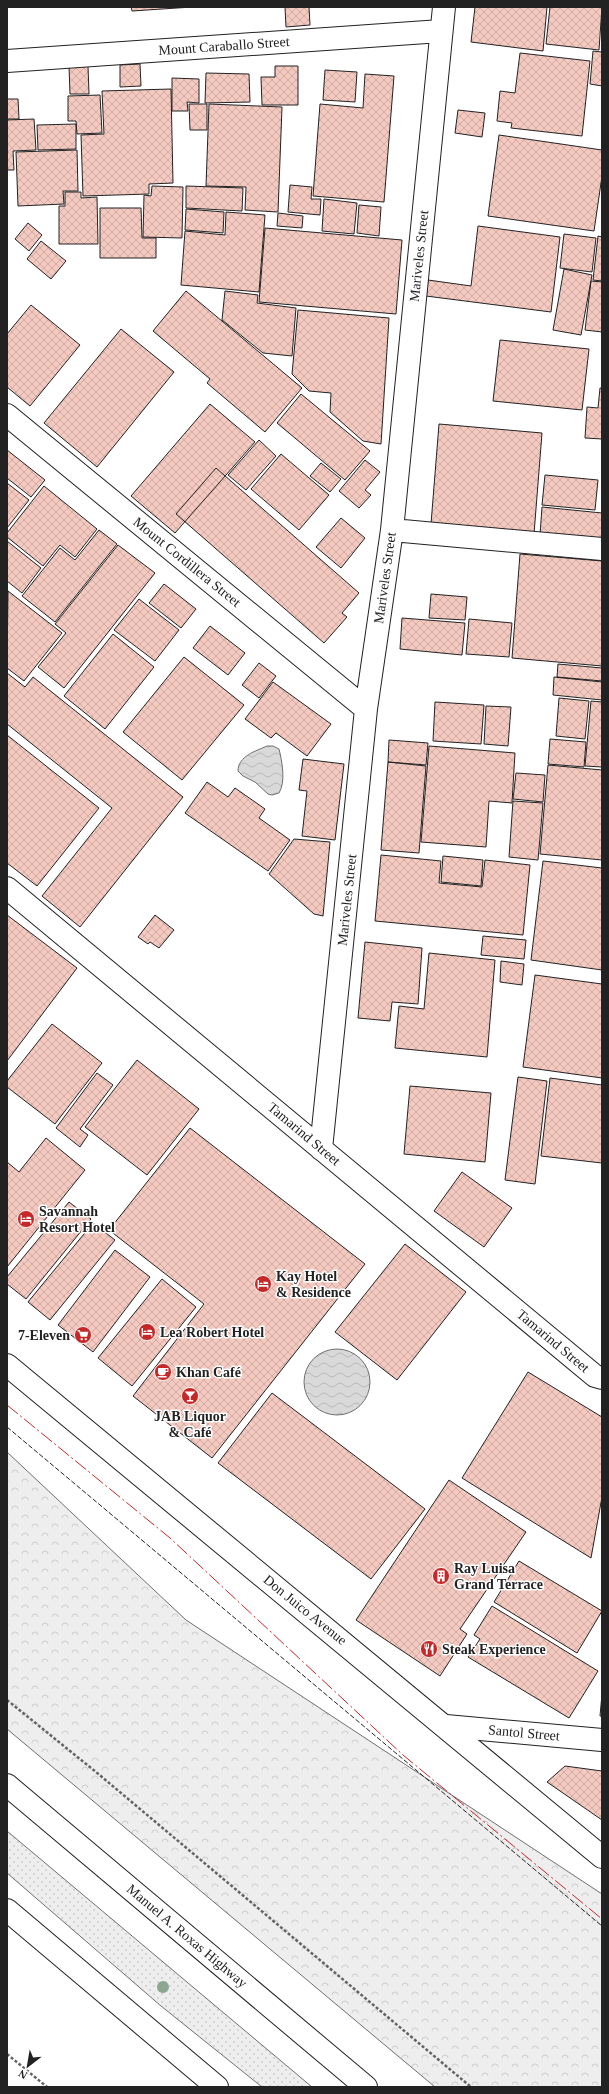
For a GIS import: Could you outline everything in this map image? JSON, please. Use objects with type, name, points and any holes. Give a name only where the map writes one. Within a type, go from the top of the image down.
[{"type":"street","name":"Mariveles Street","points":[[321,1149],[366,709],[392,530],[444,7]]},
{"type":"street","name":"Mount Caraballo Street","points":[[7,60],[441,31]]},
{"type":"street","name":"Mount Cordillera Street","points":[[7,415],[366,709]]},
{"type":"street","points":[[392,530],[602,549]]},
{"type":"street","name":"Tamarind Street","points":[[7,888],[595,1376],[602,1378]]},
{"type":"street","name":"Don Juico Avenue","points":[[7,1365],[602,1856]]},
{"type":"street","name":"Santol Street","points":[[446,1726],[602,1740]]},
{"type":"street","name":"Manuel A. Roxas Highway","points":[[7,1785],[366,2087]]},
{"type":"street","points":[[7,1910],[217,2087]]},
{"type":"path","points":[[7,1700],[96,1772],[471,2087]]},
{"type":"path","points":[[7,2054],[47,2087]]},
{"type":"green space","points":[[7,1452],[186,1620],[602,1894],[602,2087],[435,2087],[7,1729]]},
{"type":"green space","points":[[7,1831],[312,2087],[262,2087],[161,2006],[7,1873]]},
{"type":"water","points":[[267,746],[273,746],[279,749],[282,765],[283,777],[281,788],[279,793],[272,795],[268,794],[255,782],[243,776],[238,771],[241,761],[244,758]]},
{"type":"water","points":[[330,1349],[344,1349],[356,1354],[365,1363],[370,1375],[368,1395],[361,1406],[344,1415],[330,1415],[318,1410],[309,1401],[304,1389],[304,1375],[309,1363],[318,1354]]},
{"type":"building","points":[[131,7],[192,7],[132,11]]},
{"type":"building","points":[[285,7],[309,7],[310,25],[286,27]]},
{"type":"building","points":[[475,7],[547,7],[543,51],[471,42]]},
{"type":"building","points":[[550,7],[602,7],[599,50],[546,44]]},
{"type":"building","points":[[593,51],[602,52],[602,86],[590,84]]},
{"type":"building","points":[[520,53],[590,61],[582,136],[511,128],[512,123],[497,121],[500,91],[515,93]]},
{"type":"building","points":[[140,64],[141,86],[120,87],[120,65]]},
{"type":"building","points":[[69,66],[88,66],[89,94],[70,94]]},
{"type":"building","points":[[275,66],[298,66],[298,105],[262,105],[261,77],[275,77]]},
{"type":"building","points":[[325,70],[357,72],[355,102],[323,100]]},
{"type":"building","points":[[206,73],[249,74],[250,102],[205,103]]},
{"type":"building","points":[[365,74],[394,76],[384,202],[313,196],[320,104],[363,108]]},
{"type":"building","points":[[172,78],[199,79],[199,103],[187,102],[188,111],[172,111]]},
{"type":"building","points":[[171,89],[173,183],[149,184],[149,194],[83,196],[81,135],[104,134],[102,91]]},
{"type":"building","points":[[100,95],[102,133],[77,134],[76,121],[68,121],[68,96]]},
{"type":"building","points":[[7,99],[18,99],[19,119],[7,119]]},
{"type":"building","points":[[189,104],[207,104],[207,130],[190,130]]},
{"type":"building","points":[[209,104],[282,107],[278,212],[245,210],[246,187],[206,186]]},
{"type":"building","points":[[458,110],[485,113],[482,137],[455,133]]},
{"type":"building","points":[[34,119],[36,150],[13,151],[14,170],[7,170],[7,120]]},
{"type":"building","points":[[76,124],[76,149],[38,150],[37,125]]},
{"type":"building","points":[[499,135],[602,150],[602,176],[594,231],[488,216]]},
{"type":"building","points":[[77,150],[78,191],[63,191],[64,204],[18,206],[16,152]]},
{"type":"building","points":[[290,185],[312,187],[311,199],[321,199],[320,215],[288,212]]},
{"type":"building","points":[[152,186],[183,187],[182,238],[143,237],[144,195],[151,196]]},
{"type":"building","points":[[186,186],[243,188],[242,211],[186,208]]},
{"type":"building","points":[[65,192],[81,192],[81,198],[97,197],[98,244],[59,244],[59,206],[65,206]]},
{"type":"building","points":[[324,199],[357,203],[354,234],[322,231]]},
{"type":"building","points":[[359,205],[381,207],[379,236],[357,233]]},
{"type":"building","points":[[100,208],[141,208],[142,238],[156,238],[156,258],[100,258]]},
{"type":"building","points":[[186,209],[224,212],[223,233],[185,230]]},
{"type":"building","points":[[226,212],[265,215],[259,292],[181,285],[185,231],[225,235]]},
{"type":"building","points":[[278,213],[303,216],[302,228],[277,226]]},
{"type":"building","points":[[28,223],[42,235],[29,251],[15,239]]},
{"type":"building","points":[[478,226],[560,237],[551,312],[426,296],[428,280],[471,286]]},
{"type":"building","points":[[265,228],[402,240],[396,314],[259,302]]},
{"type":"building","points":[[564,234],[596,238],[592,272],[560,268]]},
{"type":"building","points":[[598,236],[602,237],[602,281],[593,280]]},
{"type":"building","points":[[41,241],[66,261],[51,279],[27,259]]},
{"type":"building","points":[[564,269],[592,275],[581,335],[553,330]]},
{"type":"building","points":[[591,281],[602,282],[602,332],[585,330]]},
{"type":"building","points":[[186,291],[302,388],[265,432],[207,383],[210,379],[153,331]]},
{"type":"building","points":[[225,291],[258,295],[257,303],[296,308],[292,356],[263,353],[222,320]]},
{"type":"building","points":[[31,305],[80,345],[30,406],[7,387],[7,334]]},
{"type":"building","points":[[298,310],[389,318],[381,444],[363,441],[330,412],[331,393],[309,391],[292,374]]},
{"type":"building","points":[[121,329],[174,372],[97,467],[44,423]]},
{"type":"building","points":[[500,340],[589,349],[582,410],[493,401]]},
{"type":"building","points":[[600,388],[602,388],[602,439],[585,438],[587,407],[598,408]]},
{"type":"building","points":[[301,394],[370,451],[345,480],[277,423]]},
{"type":"building","points":[[210,404],[255,442],[175,533],[131,496]]},
{"type":"building","points":[[439,424],[542,433],[534,534],[431,524]]},
{"type":"building","points":[[259,440],[276,456],[246,490],[228,475]]},
{"type":"building","points":[[7,450],[45,480],[31,497],[7,478]]},
{"type":"building","points":[[281,454],[329,495],[299,530],[251,489]]},
{"type":"building","points":[[365,460],[380,472],[365,490],[371,495],[359,508],[339,491]]},
{"type":"building","points":[[321,463],[341,479],[330,492],[310,476]]},
{"type":"building","points":[[216,468],[359,593],[342,613],[347,617],[324,643],[176,514]]},
{"type":"building","points":[[545,475],[598,480],[595,510],[542,505]]},
{"type":"building","points":[[7,483],[29,500],[7,528]]},
{"type":"building","points":[[44,486],[97,529],[75,557],[60,545],[43,566],[7,537],[7,533]]},
{"type":"building","points":[[542,507],[602,513],[602,542],[540,535]]},
{"type":"building","points":[[341,518],[365,538],[341,568],[316,547]]},
{"type":"building","points":[[99,530],[117,544],[55,622],[22,596],[60,548],[75,560]]},
{"type":"building","points":[[7,541],[41,568],[22,593],[7,581]]},
{"type":"building","points":[[118,545],[155,573],[64,688],[38,667],[66,633],[55,624]]},
{"type":"building","points":[[520,554],[602,561],[602,666],[512,658]]},
{"type":"building","points":[[164,584],[196,609],[181,628],[149,603]]},
{"type":"building","points":[[8,591],[62,633],[24,681],[7,668]]},
{"type":"building","points":[[431,594],[467,597],[465,620],[429,618]]},
{"type":"building","points":[[139,599],[179,630],[155,661],[114,630]]},
{"type":"building","points":[[402,618],[465,623],[462,655],[400,649]]},
{"type":"building","points":[[469,619],[512,623],[509,657],[466,654]]},
{"type":"building","points":[[210,626],[245,653],[228,675],[193,648]]},
{"type":"building","points":[[113,634],[154,667],[105,729],[64,696]]},
{"type":"building","points":[[184,657],[244,705],[182,780],[123,732]]},
{"type":"building","points":[[259,663],[276,676],[259,698],[242,685]]},
{"type":"building","points":[[558,664],[602,668],[602,681],[557,677]]},
{"type":"building","points":[[7,673],[25,687],[33,677],[183,797],[80,927],[42,896],[112,808],[7,724]]},
{"type":"building","points":[[554,677],[602,682],[602,700],[553,695]]},
{"type":"building","points":[[273,682],[331,724],[307,756],[276,733],[271,738],[245,719]]},
{"type":"building","points":[[559,698],[589,701],[585,739],[556,736]]},
{"type":"building","points":[[591,701],[602,702],[602,767],[585,766]]},
{"type":"building","points":[[435,702],[484,705],[481,744],[433,741]]},
{"type":"building","points":[[486,706],[511,707],[508,746],[484,744]]},
{"type":"building","points":[[7,735],[99,808],[37,886],[7,863]]},
{"type":"building","points":[[550,739],[586,742],[584,767],[548,764]]},
{"type":"building","points":[[389,740],[428,743],[426,765],[388,762]]},
{"type":"building","points":[[429,746],[515,753],[512,803],[489,801],[486,847],[421,842]]},
{"type":"building","points":[[303,759],[344,764],[335,840],[302,836],[307,791],[299,790]]},
{"type":"building","points":[[388,762],[426,766],[419,853],[381,850]]},
{"type":"building","points":[[548,765],[602,770],[602,860],[540,854]]},
{"type":"building","points":[[516,773],[545,775],[543,802],[513,799]]},
{"type":"building","points":[[207,782],[228,797],[235,788],[265,809],[259,818],[290,840],[268,871],[185,813]]},
{"type":"building","points":[[513,801],[543,803],[538,860],[509,857]]},
{"type":"building","points":[[294,839],[330,842],[323,916],[314,914],[269,874]]},
{"type":"building","points":[[381,855],[441,861],[439,883],[482,887],[485,860],[530,865],[523,935],[375,921]]},
{"type":"building","points":[[443,856],[483,860],[481,886],[441,882]]},
{"type":"building","points":[[543,861],[602,868],[602,970],[531,960]]},
{"type":"building","points":[[7,915],[77,968],[7,1061]]},
{"type":"building","points":[[155,915],[174,930],[159,948],[150,942],[148,944],[138,937]]},
{"type":"building","points":[[483,936],[526,940],[524,959],[481,955]]},
{"type":"building","points":[[365,942],[422,948],[418,1004],[392,1002],[390,1021],[358,1018]]},
{"type":"building","points":[[429,953],[495,960],[487,1057],[395,1048],[399,1006],[424,1009]]},
{"type":"building","points":[[501,961],[524,964],[522,985],[500,982]]},
{"type":"building","points":[[535,975],[602,984],[602,1078],[523,1067]]},
{"type":"building","points":[[52,1024],[102,1063],[55,1124],[7,1087],[7,1081]]},
{"type":"building","points":[[137,1060],[199,1109],[147,1175],[85,1127]]},
{"type":"building","points":[[97,1073],[113,1085],[80,1129],[88,1135],[80,1147],[56,1128]]},
{"type":"building","points":[[518,1077],[547,1081],[535,1184],[505,1180]]},
{"type":"building","points":[[550,1078],[602,1085],[602,1163],[541,1156]]},
{"type":"building","points":[[410,1086],[491,1093],[485,1162],[404,1154]]},
{"type":"building","name":"Kay Hotel & Residence","points":[[190,1128],[365,1264],[212,1458],[133,1396],[204,1304],[109,1230]]},
{"type":"building","name":"Savannah Resort Hotel","points":[[46,1138],[85,1170],[7,1267],[7,1162],[19,1172]]},
{"type":"building","points":[[462,1172],[512,1208],[484,1247],[434,1211]]},
{"type":"building","points":[[69,1202],[91,1219],[26,1299],[7,1284],[7,1277]]},
{"type":"building","points":[[93,1223],[115,1240],[50,1320],[28,1302]]},
{"type":"building","points":[[405,1244],[466,1292],[397,1380],[335,1332]]},
{"type":"building","points":[[115,1250],[150,1277],[93,1352],[58,1325]]},
{"type":"building","name":"Lea Robert Hotel","points":[[162,1279],[196,1307],[132,1386],[98,1358]]},
{"type":"building","points":[[528,1372],[602,1417],[602,1497],[591,1558],[462,1478]]},
{"type":"building","points":[[272,1393],[425,1509],[371,1579],[218,1463]]},
{"type":"building","name":"Ray Luisa Grand Terrace","points":[[449,1480],[526,1532],[460,1629],[467,1634],[440,1676],[356,1620]]},
{"type":"building","points":[[519,1561],[602,1611],[577,1653],[494,1602]]},
{"type":"building","points":[[492,1606],[598,1671],[569,1718],[468,1657],[480,1639],[474,1635]]},
{"type":"building","points":[[602,1694],[602,1716],[600,1716]]},
{"type":"building","points":[[565,1766],[602,1771],[602,1820],[547,1782]]},
{"type":"fence","points":[[7,1427],[602,1926]]},
{"type":"power","points":[[7,1405],[170,1538],[403,1755],[602,1919]]},
{"type":"place","name":"Savannah Resort Hotel","points":[[26,1219]]},
{"type":"place","name":"Kay Hotel & Residence","points":[[263,1284]]},
{"type":"place","name":"Lea Robert Hotel","points":[[147,1332]]},
{"type":"place","name":"7-Eleven","points":[[83,1335]]},
{"type":"place","name":"Khan Café","points":[[163,1372]]},
{"type":"place","name":"JAB Liquor & Café","points":[[190,1396]]},
{"type":"place","name":"Ray Luisa Grand Terrace","points":[[441,1576]]},
{"type":"place","name":"Steak Experience","points":[[429,1649]]}]
